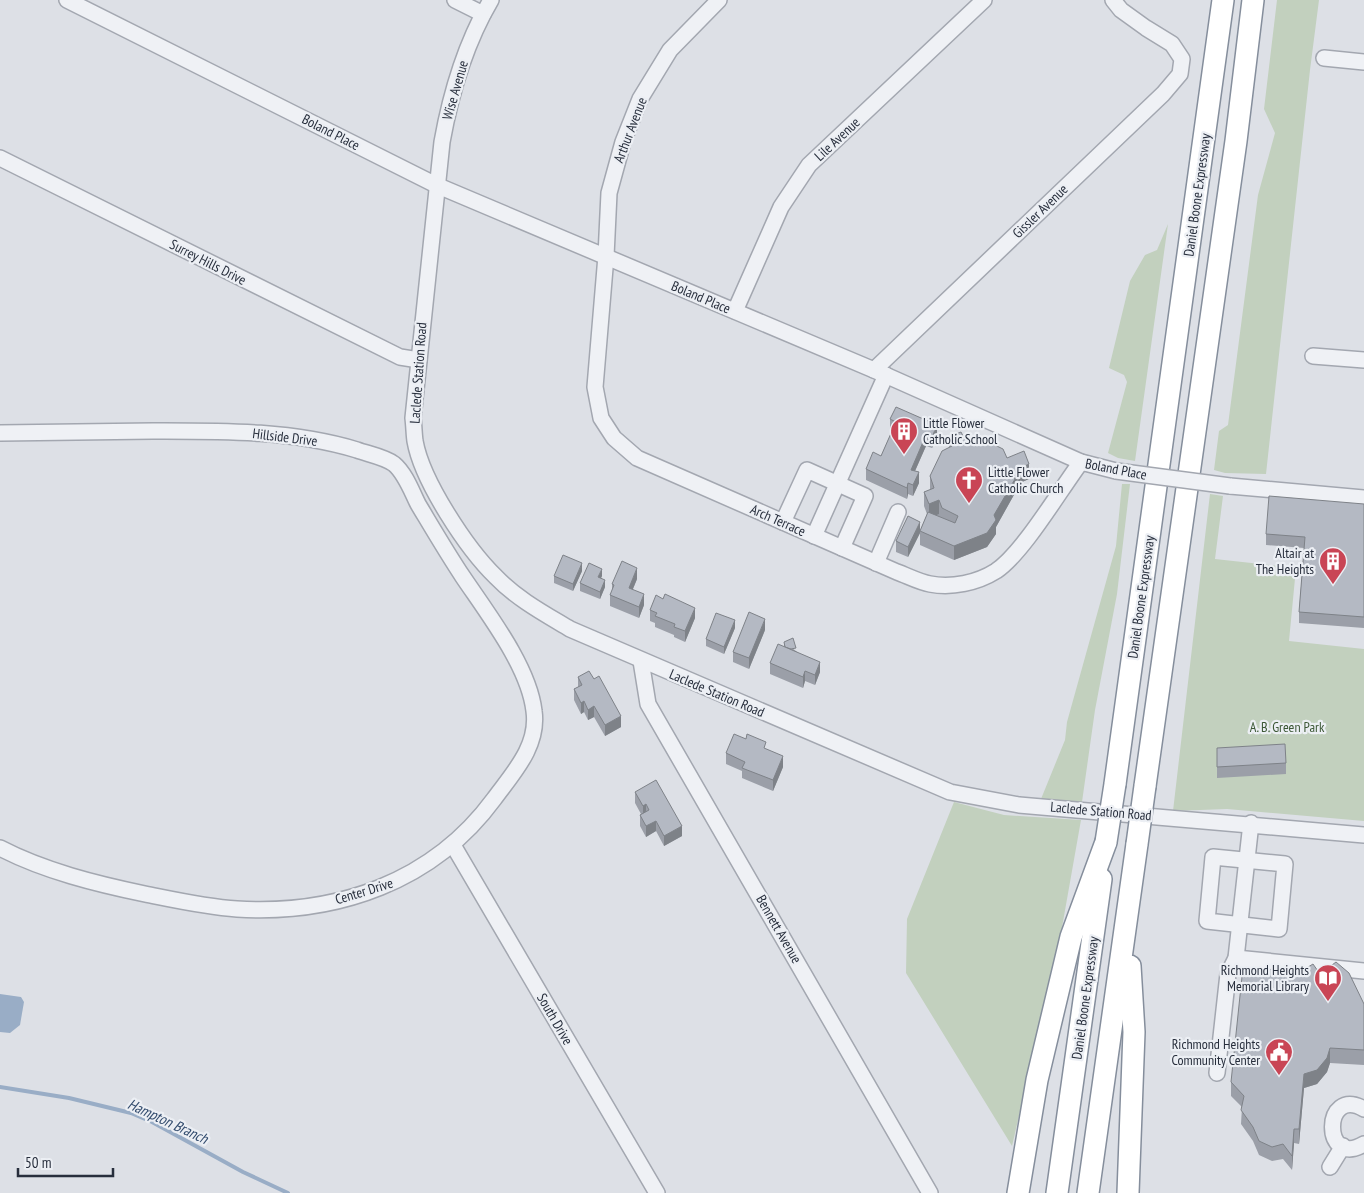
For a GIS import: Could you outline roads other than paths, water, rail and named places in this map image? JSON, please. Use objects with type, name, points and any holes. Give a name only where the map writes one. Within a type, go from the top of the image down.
[{"type":"highway","name":"Daniel Boone Expressway","points":[[1057,1193],[1222,0]]},
{"type":"highway","points":[[1088,1193],[1236,141],[1254,0]]},
{"type":"highway","points":[[1018,1193],[1037,1080],[1070,937],[1106,842]]},
{"type":"highway","points":[[1126,920],[1134,1032],[1128,1193]]},
{"type":"street","name":"Boland Place","points":[[67,0],[436,185],[880,372],[1081,462],[1116,471],[1230,486],[1364,498]]},
{"type":"street","points":[[454,0],[483,14]]},
{"type":"street","name":"Wise Avenue","points":[[436,185],[449,104],[461,65],[491,0]]},
{"type":"street","name":"Arthur Avenue","points":[[606,256],[609,192],[623,142],[640,99],[670,50],[719,0]]},
{"type":"street","name":"Lile Avenue","points":[[735,311],[781,207],[809,165],[984,0]]},
{"type":"street","name":"Gissler Avenue","points":[[880,372],[1163,94],[1180,74],[1182,59],[1172,44],[1121,10],[1113,0]]},
{"type":"street","points":[[1324,58],[1364,62]]},
{"type":"street","name":"Surrey Hills Drive","points":[[0,158],[400,357],[419,360]]},
{"type":"street","name":"Laclede Station Road","points":[[436,185],[413,418],[415,442],[428,475],[450,518],[472,551],[496,578],[524,601],[570,630],[950,792],[1019,805],[1364,835]]},
{"type":"street","name":"Arch Terrace","points":[[606,256],[595,387],[601,418],[614,438],[637,458],[876,563],[929,584],[953,585],[979,580],[998,570],[1018,550],[1081,462]]},
{"type":"street","points":[[1313,356],[1364,360]]},
{"type":"street","points":[[814,536],[838,483],[880,372]]},
{"type":"street","name":"Hillside Drive","points":[[0,433],[217,431],[255,433],[310,438],[368,454],[394,464],[442,546],[487,610]]},
{"type":"street","points":[[783,522],[807,470],[838,483],[865,496],[842,548]]},
{"type":"street","points":[[876,563],[898,512]]},
{"type":"street","name":"Center Drive","points":[[0,848],[41,865],[107,886],[179,901],[233,909],[264,910],[312,906],[369,892],[418,871],[453,845],[491,803],[528,752],[534,732],[534,712],[530,691],[522,672],[487,610]]},
{"type":"street","name":"Bennett Avenue","points":[[641,661],[648,704],[930,1193]]},
{"type":"street","points":[[1217,1073],[1228,974],[1236,958],[1251,824]]},
{"type":"street","name":"South Drive","points":[[453,845],[657,1193]]},
{"type":"street","points":[[1213,857],[1285,864],[1279,929],[1240,925],[1207,921],[1213,857]]},
{"type":"street","points":[[1236,958],[1364,971]]},
{"type":"street","points":[[1364,1110],[1348,1106],[1341,1108],[1332,1119],[1331,1133],[1334,1139],[1343,1146],[1353,1148],[1364,1144]]},
{"type":"street","points":[[1330,1167],[1343,1146]]},
{"type":"water","points":[[0,994],[21,997],[24,1002],[20,1025],[10,1033],[0,1032]]},
{"type":"waterway","name":"Hampton Branch","points":[[0,1087],[69,1098],[131,1113],[152,1122],[243,1172],[288,1193]]},
{"type":"place","name":"Little Flower Catholic School","points":[[904,455]]},
{"type":"place","name":"Little Flower Catholic Church","points":[[969,504]]},
{"type":"place","name":"Altair at The Heights","points":[[1333,585]]},
{"type":"place","name":"Richmond Heights Memorial Library","points":[[1328,1002]]},
{"type":"place","name":"Richmond Heights Community Center","points":[[1279,1076]]},
{"type":"park label","name":"A. B. Green Park","points":[[1287,727]]}]
